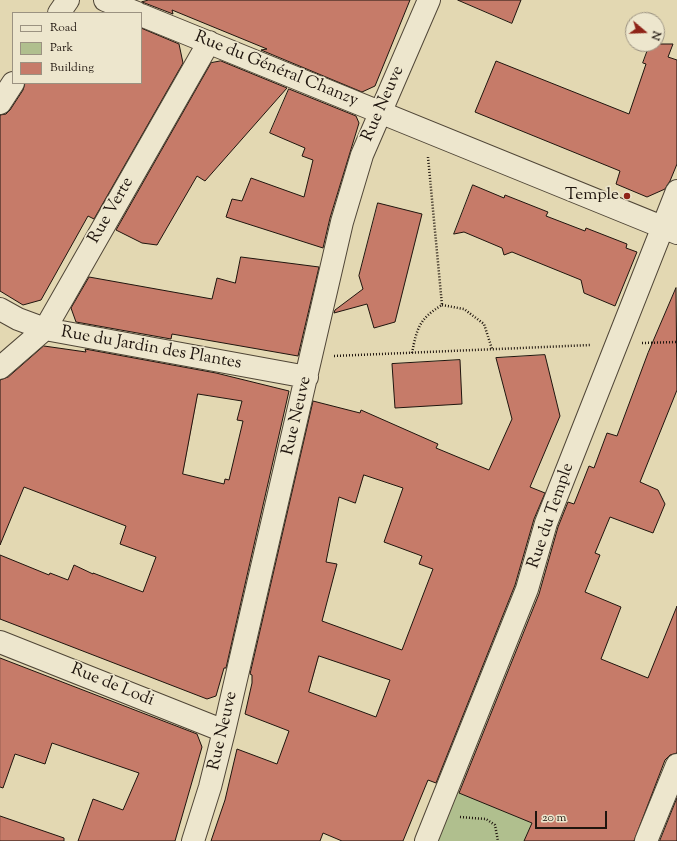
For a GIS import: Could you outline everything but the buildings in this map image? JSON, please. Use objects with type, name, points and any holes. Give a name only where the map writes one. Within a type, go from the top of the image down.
[{"type":"street","points":[[61,12],[68,0]]},
{"type":"street","points":[[105,0],[135,12]]},
{"type":"street","name":"Rue Neuve","points":[[193,841],[210,787],[224,731],[342,222],[362,155],[429,0]]},
{"type":"street","name":"Rue du Général Chanzy","points":[[142,15],[670,230]]},
{"type":"street","name":"Rue Verte","points":[[0,368],[45,329],[209,42]]},
{"type":"street","points":[[0,103],[12,84]]},
{"type":"street","name":"Rue du Temple","points":[[426,841],[527,589],[546,523],[617,344],[670,230],[677,191]]},
{"type":"street","name":"Rue du Jardin des Plantes","points":[[0,309],[18,319],[45,329],[309,367]]},
{"type":"street","name":"Rue de Lodi","points":[[0,642],[224,731]]},
{"type":"street","points":[[646,841],[677,765]]},
{"type":"path","points":[[426,131],[442,305]]},
{"type":"path","points":[[412,353],[417,330],[428,313],[442,305],[464,309],[484,324],[492,349]]},
{"type":"path","points":[[309,367],[412,353],[677,342]]},
{"type":"path","points":[[439,807],[458,816],[486,818],[495,825],[498,841]]},
{"type":"green space","points":[[458,792],[532,823],[525,841],[438,841]]},
{"type":"place","name":"Temple","points":[[627,196]]}]
